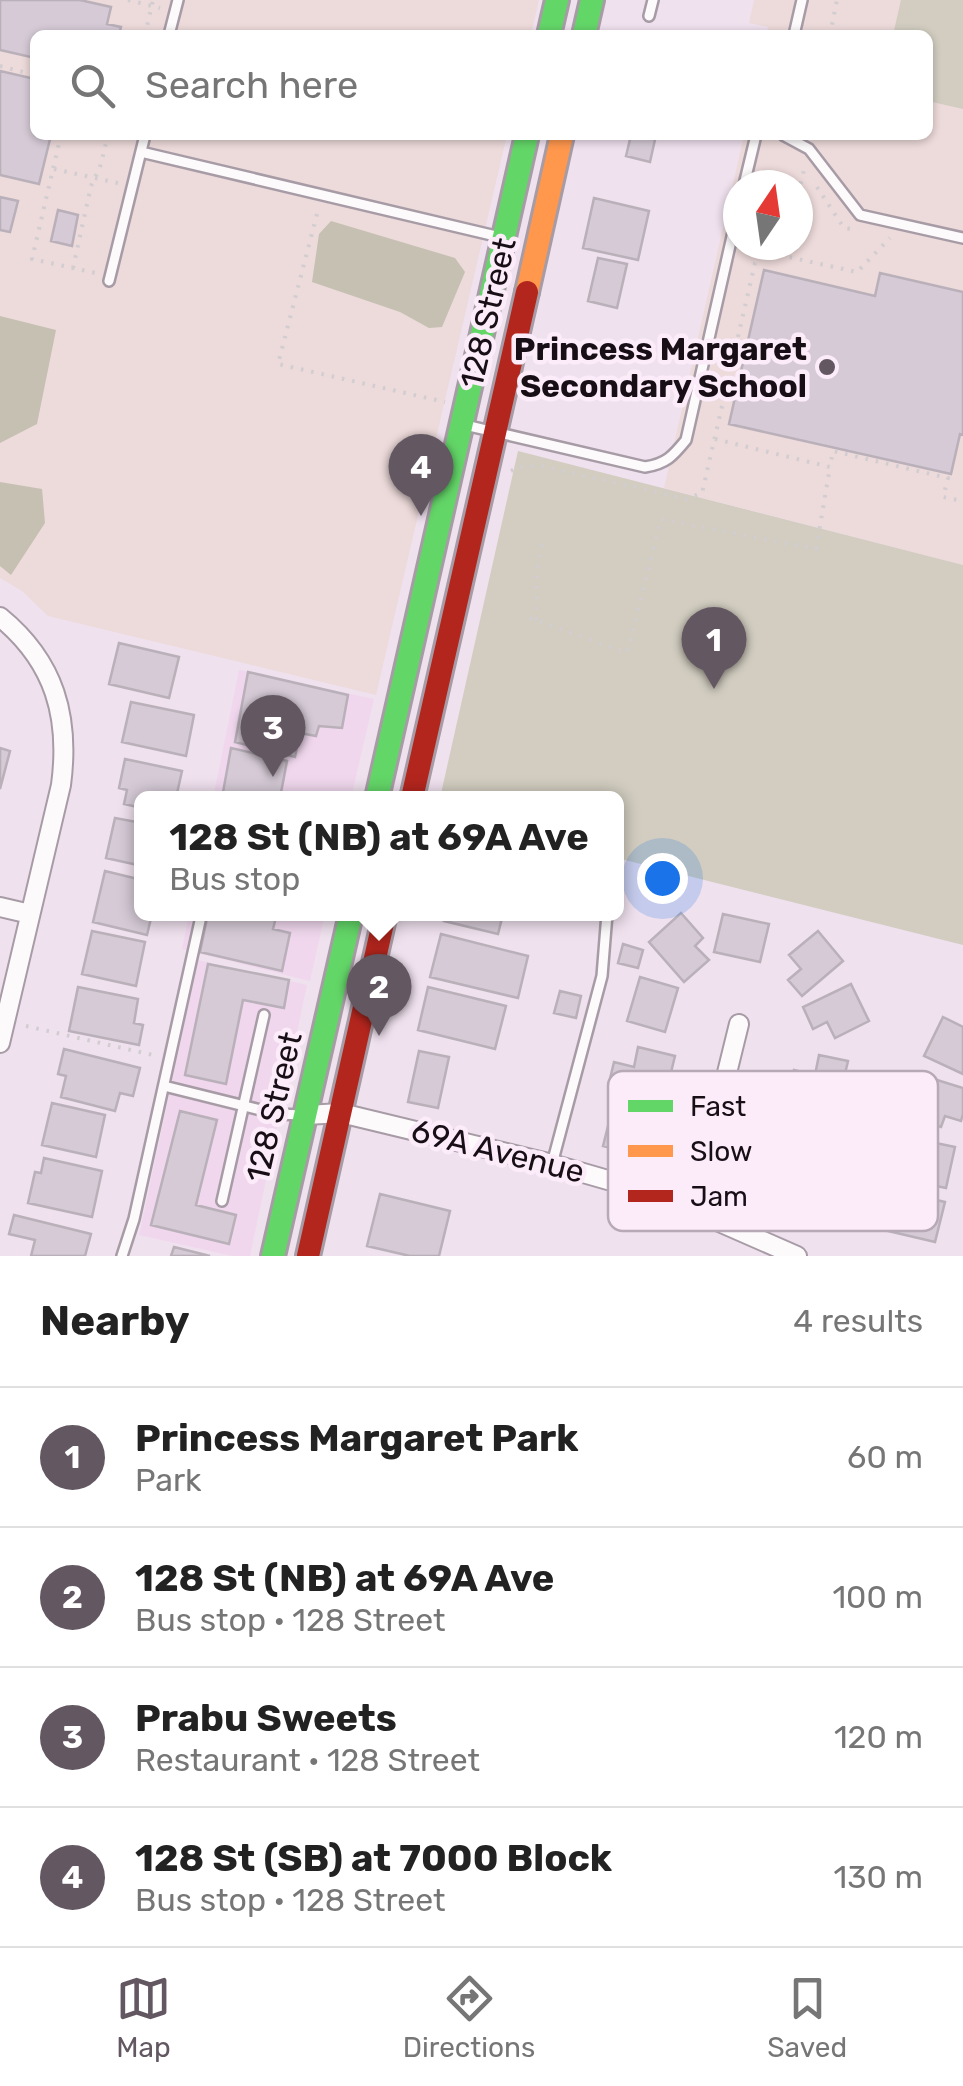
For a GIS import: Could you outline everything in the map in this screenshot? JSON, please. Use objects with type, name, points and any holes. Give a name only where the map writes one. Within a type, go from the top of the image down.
[{"type":"main road","points":[[551,30],[558,0]]},
{"type":"main road","points":[[585,30],[588,1]]},
{"type":"main road","name":"128 Street","points":[[378,791],[525,140]]},
{"type":"main road","name":"128 Street","points":[[414,791],[561,140]]},
{"type":"main road","name":"128 Street","points":[[273,1256],[349,921]]},
{"type":"main road","points":[[368,921],[372,974]]},
{"type":"main road","name":"128 Street","points":[[308,1256],[384,921]]},
{"type":"street","points":[[0,617],[33,648],[49,678],[64,729],[61,785],[0,1043]]},
{"type":"street","points":[[0,907],[30,914]]},
{"type":"street","points":[[727,1071],[739,1024]]},
{"type":"street","name":"69A Avenue","points":[[306,1115],[341,1113],[608,1180]]},
{"type":"street","name":"69A Avenue","points":[[739,1231],[797,1256]]},
{"type":"lane","points":[[649,16],[653,0]]},
{"type":"lane","points":[[795,30],[802,0]]},
{"type":"lane","points":[[110,278],[144,140]]},
{"type":"lane","points":[[748,170],[755,140]]},
{"type":"lane","points":[[792,140],[809,150],[860,215],[963,238]]},
{"type":"lane","points":[[808,140],[809,150]]},
{"type":"lane","points":[[140,152],[503,238]]},
{"type":"lane","points":[[461,424],[645,467],[672,458],[686,440],[727,260]]},
{"type":"lane","points":[[122,1256],[134,1218],[200,921]]},
{"type":"lane","points":[[552,1164],[602,976],[606,921]]},
{"type":"lane","points":[[222,1200],[264,1016]]},
{"type":"lane","points":[[164,1086],[276,1114],[306,1115]]},
{"type":"path","points":[[128,0],[176,6]]},
{"type":"path","points":[[831,30],[837,0]]},
{"type":"path","points":[[145,30],[152,3]]},
{"type":"path","points":[[0,66],[30,74]]},
{"type":"path","points":[[60,140],[32,259],[110,278]]},
{"type":"path","points":[[73,268],[106,140]]},
{"type":"path","points":[[54,169],[132,186]]},
{"type":"path","points":[[317,214],[278,364],[447,403]]},
{"type":"path","points":[[715,440],[830,467]]},
{"type":"path","points":[[543,538],[536,568],[533,619],[627,653],[661,520],[816,549],[833,452],[948,478],[944,496],[963,501]]},
{"type":"path","points":[[21,1025],[170,1060]]},
{"type":"shaded area","points":[[0,0],[539,0],[532,30],[30,30],[30,140],[506,140],[376,695],[48,616],[22,591],[0,578]]},
{"type":"shaded area","name":"Princess Margaret Secondary School","points":[[754,0],[963,0],[963,565],[664,488],[723,228],[723,260],[813,260],[813,170],[736,170],[743,140],[933,140],[933,30],[768,30],[749,23]]},
{"type":"shaded area","points":[[901,0],[963,0],[963,109],[933,102],[933,30],[894,30]]},
{"type":"shaded area","points":[[331,221],[455,258],[465,272],[442,327],[429,328],[400,312],[312,282],[319,234]]},
{"type":"shaded area","points":[[0,316],[56,330],[37,424],[0,443]]},
{"type":"shaded area","points":[[518,451],[963,565],[963,945],[624,860],[624,791],[442,791]]},
{"type":"shaded area","points":[[0,482],[42,489],[45,523],[11,575],[0,566]]},
{"type":"shaded area","points":[[239,670],[374,699],[353,791],[214,791]]},
{"type":"shaded area","points":[[188,921],[323,921],[310,981],[182,949]]},
{"type":"shaded area","points":[[198,960],[307,985],[250,1256],[232,1256],[139,1235]]},
{"type":"building","points":[[0,0],[80,0],[111,7],[107,24],[121,27],[30,30],[30,57],[0,50]]},
{"type":"building","points":[[0,71],[30,78],[30,140],[50,140],[39,184],[0,175]]},
{"type":"building","points":[[630,140],[655,140],[650,162],[626,156]]},
{"type":"building","points":[[0,197],[18,201],[10,232],[0,230]]},
{"type":"building","points":[[594,198],[649,211],[638,260],[583,248]]},
{"type":"building","points":[[58,210],[78,215],[72,246],[51,241]]},
{"type":"building","points":[[598,258],[627,264],[617,308],[588,301]]},
{"type":"building","points":[[764,270],[875,296],[880,273],[963,292],[963,435],[960,434],[951,474],[729,424]]},
{"type":"building","points":[[119,643],[179,657],[169,698],[109,684]]},
{"type":"building","points":[[248,672],[348,695],[342,728],[319,726],[316,736],[300,733],[295,757],[235,742]]},
{"type":"building","points":[[131,702],[194,715],[186,756],[122,742]]},
{"type":"building","points":[[0,748],[10,751],[0,789]]},
{"type":"building","points":[[231,748],[287,761],[281,791],[223,791]]},
{"type":"building","points":[[125,759],[182,771],[178,791],[134,791],[134,806],[124,804],[127,790],[119,788]]},
{"type":"building","points":[[115,818],[134,822],[134,864],[106,858]]},
{"type":"building","points":[[105,871],[134,878],[134,921],[150,921],[147,935],[93,922]]},
{"type":"building","points":[[681,913],[703,938],[695,946],[709,960],[684,982],[649,942]]},
{"type":"building","points":[[723,914],[769,924],[760,962],[714,952]]},
{"type":"building","points":[[207,921],[275,921],[273,929],[290,933],[282,971],[200,952]]},
{"type":"building","points":[[444,921],[501,921],[498,934]]},
{"type":"building","points":[[92,931],[145,942],[136,986],[82,974]]},
{"type":"building","points":[[818,931],[843,961],[802,996],[788,980],[801,969],[789,955]]},
{"type":"building","points":[[441,934],[528,956],[518,998],[430,977]]},
{"type":"building","points":[[623,944],[643,950],[638,968],[618,963]]},
{"type":"building","points":[[208,964],[289,980],[284,1008],[243,1000],[226,1084],[185,1075]]},
{"type":"building","points":[[640,977],[678,988],[665,1032],[627,1021]]},
{"type":"building","points":[[851,984],[869,1021],[835,1038],[827,1022],[813,1029],[803,1007]]},
{"type":"building","points":[[78,987],[138,999],[134,1023],[143,1025],[139,1045],[69,1031]]},
{"type":"building","points":[[428,987],[506,1006],[495,1049],[418,1030]]},
{"type":"building","points":[[560,991],[581,996],[576,1018],[554,1013]]},
{"type":"building","points":[[943,1017],[963,1027],[963,1074],[924,1056]]},
{"type":"building","points":[[638,1047],[675,1056],[671,1071],[612,1071],[614,1062],[634,1067]]},
{"type":"building","points":[[64,1049],[140,1068],[133,1096],[120,1093],[115,1111],[61,1097],[66,1076],[58,1074]]},
{"type":"building","points":[[419,1051],[449,1057],[438,1108],[408,1102]]},
{"type":"building","points":[[819,1055],[848,1061],[846,1071],[816,1071]]},
{"type":"building","points":[[938,1080],[963,1088],[961,1121],[945,1116],[941,1127]]},
{"type":"building","points":[[52,1103],[105,1115],[96,1157],[42,1145]]},
{"type":"building","points":[[180,1111],[217,1120],[196,1205],[236,1215],[229,1244],[151,1225]]},
{"type":"building","points":[[938,1143],[955,1147],[946,1188],[938,1186]]},
{"type":"building","points":[[44,1158],[102,1171],[92,1217],[28,1203],[35,1172],[41,1173]]},
{"type":"building","points":[[380,1194],[450,1211],[439,1256],[410,1256],[367,1246]]},
{"type":"building","points":[[938,1200],[945,1202],[938,1230]]},
{"type":"building","points":[[14,1215],[91,1234],[85,1256],[31,1256],[35,1240],[9,1234]]},
{"type":"building","points":[[888,1231],[938,1231],[935,1242]]},
{"type":"building","points":[[174,1247],[210,1256],[171,1256]]},
{"type":"traffic: fast","points":[[550,30],[557,0]]},
{"type":"traffic: fast","points":[[585,30],[592,0]]},
{"type":"traffic: fast","points":[[379,791],[526,140]]},
{"type":"traffic: fast","points":[[273,1256],[349,921]]},
{"type":"traffic: slow","points":[[527,292],[561,140]]},
{"type":"traffic: jam","points":[[414,791],[527,292]]},
{"type":"traffic: jam","points":[[308,1256],[383,921]]},
{"type":"place","name":"Princess Margaret Secondary School","points":[[827,367]]},
{"type":"place","name":"128 St (SB) at 7000 Block","points":[[421,516]]},
{"type":"place","name":"Princess Margaret Park","points":[[714,689]]},
{"type":"place","name":"Prabu Sweets","points":[[273,777]]},
{"type":"place","name":"128 St (NB) at 69A Ave","points":[[379,1036]]}]
